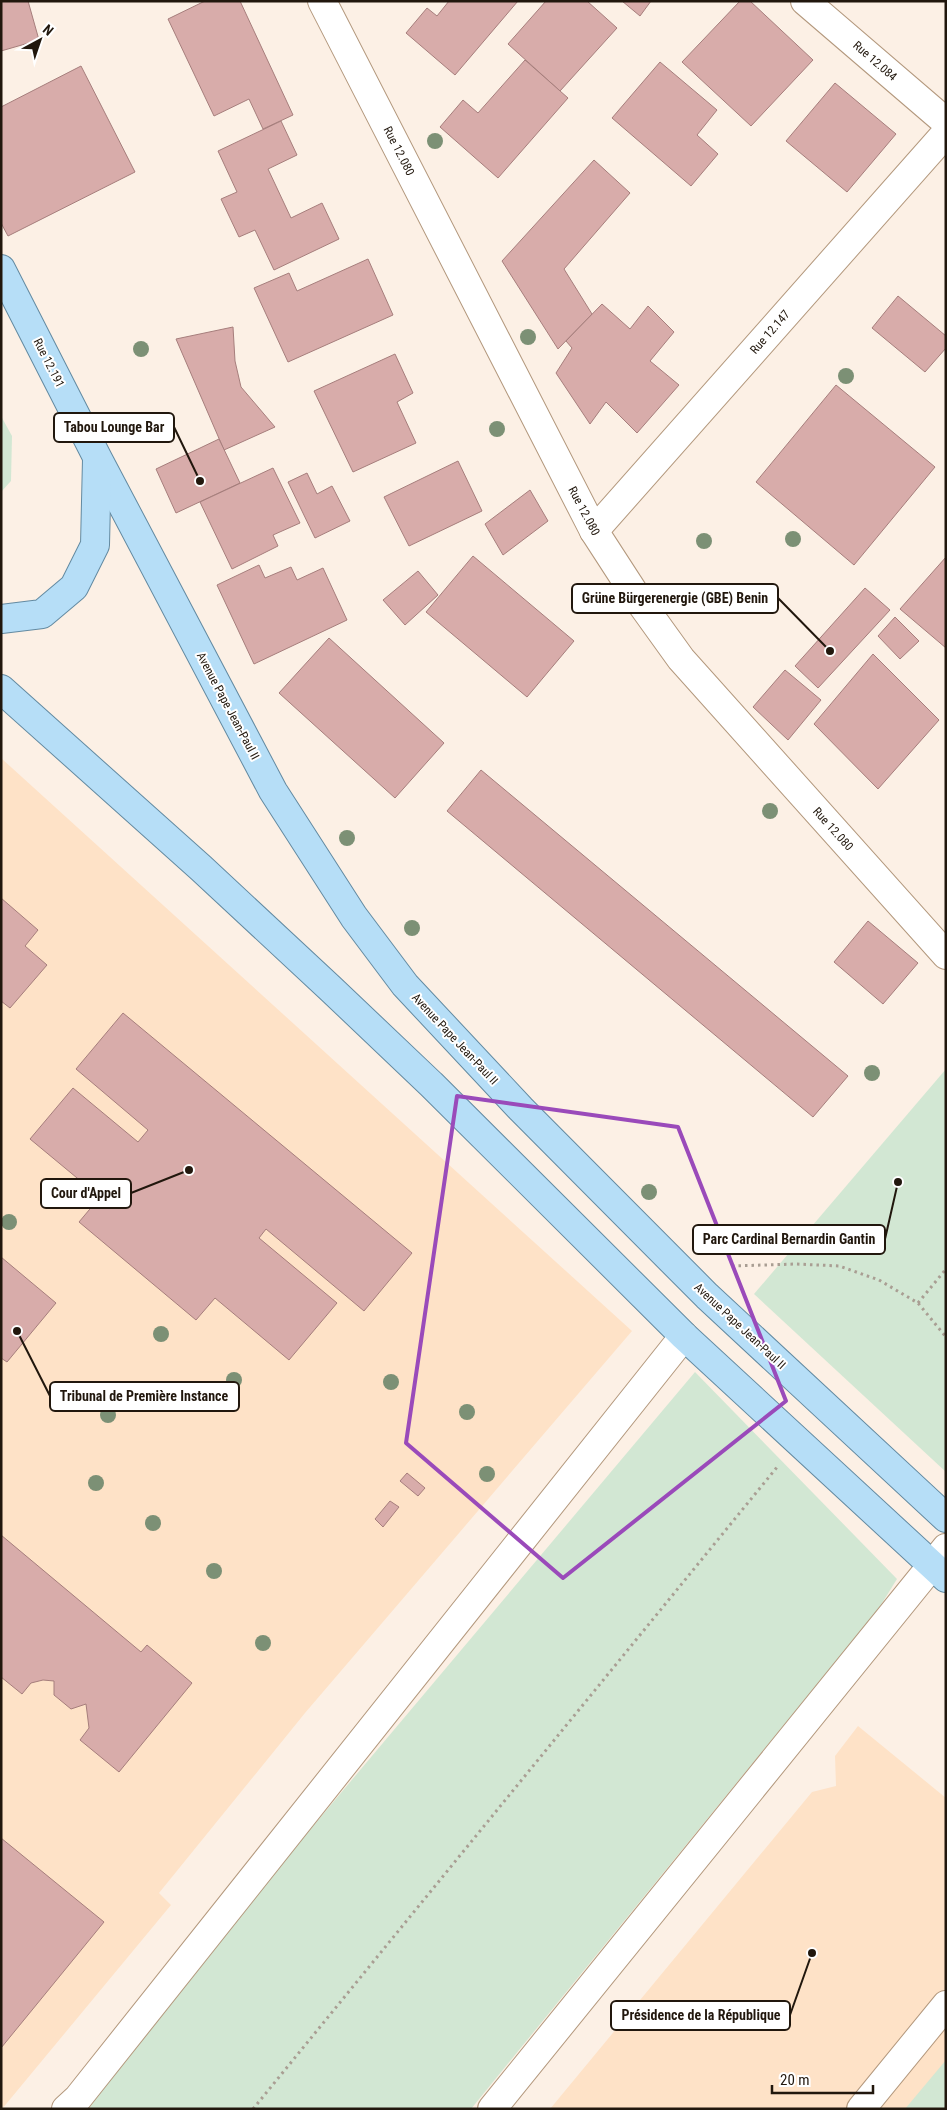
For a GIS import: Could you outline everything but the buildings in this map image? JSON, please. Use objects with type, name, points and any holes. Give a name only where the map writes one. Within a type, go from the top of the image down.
[{"type":"main road","name":"Rue 12.191","points":[[1,269],[97,457]]},
{"type":"main road","points":[[1,619],[42,614],[74,587],[95,545],[97,457]]},
{"type":"main road","name":"Avenue Pape Jean-Paul II","points":[[97,457],[285,812],[354,917],[405,985],[521,1109],[707,1296],[946,1518]]},
{"type":"main road","points":[[1,689],[202,868],[431,1084],[684,1336],[798,1442],[941,1564]]},
{"type":"street","name":"Rue 12.080","points":[[322,1],[594,532],[640,602],[681,659],[946,954]]},
{"type":"street","name":"Rue 12.084","points":[[805,1],[946,122]]},
{"type":"street","name":"Rue 12.147","points":[[594,532],[946,133]]},
{"type":"street","points":[[66,2109],[84,2091],[684,1336]]},
{"type":"street","points":[[492,2109],[941,1564]]},
{"type":"street","points":[[861,2109],[946,2005]]},
{"type":"path","points":[[732,1266],[796,1264],[839,1266],[879,1280],[918,1303],[946,1337]]},
{"type":"path","points":[[918,1303],[946,1269]]},
{"type":"path","points":[[254,2109],[798,1442]]},
{"type":"highlighted area","points":[[457,1096],[678,1127],[786,1401],[563,1578],[406,1443]]},
{"type":"shaded area","points":[[1,758],[632,1331],[305,1713],[159,1893],[171,1905],[2,2109]]},
{"type":"shaded area","points":[[858,1726],[946,1798],[946,2109],[550,2109],[812,1792],[836,1786],[835,1756]]},
{"type":"green space","points":[[1,416],[12,436],[11,481],[1,492]]},
{"type":"green space","points":[[946,1069],[946,1472],[754,1294]]},
{"type":"green space","points":[[695,1372],[897,1579],[879,1608],[471,2109],[75,2109]]},
{"type":"green space","points":[[946,2060],[946,2109],[905,2109]]},
{"type":"place","name":"Tabou Lounge Bar","points":[[200,481]]},
{"type":"place","name":"Grüne Bürgerenergie (GBE) Benin","points":[[830,651]]},
{"type":"place","name":"Cour d'Appel","points":[[189,1170]]},
{"type":"place","name":"Parc Cardinal Bernardin Gantin","points":[[898,1182]]},
{"type":"place","name":"Tribunal de Première Instance","points":[[17,1331]]},
{"type":"place","name":"Présidence de la République","points":[[812,1953]]}]
